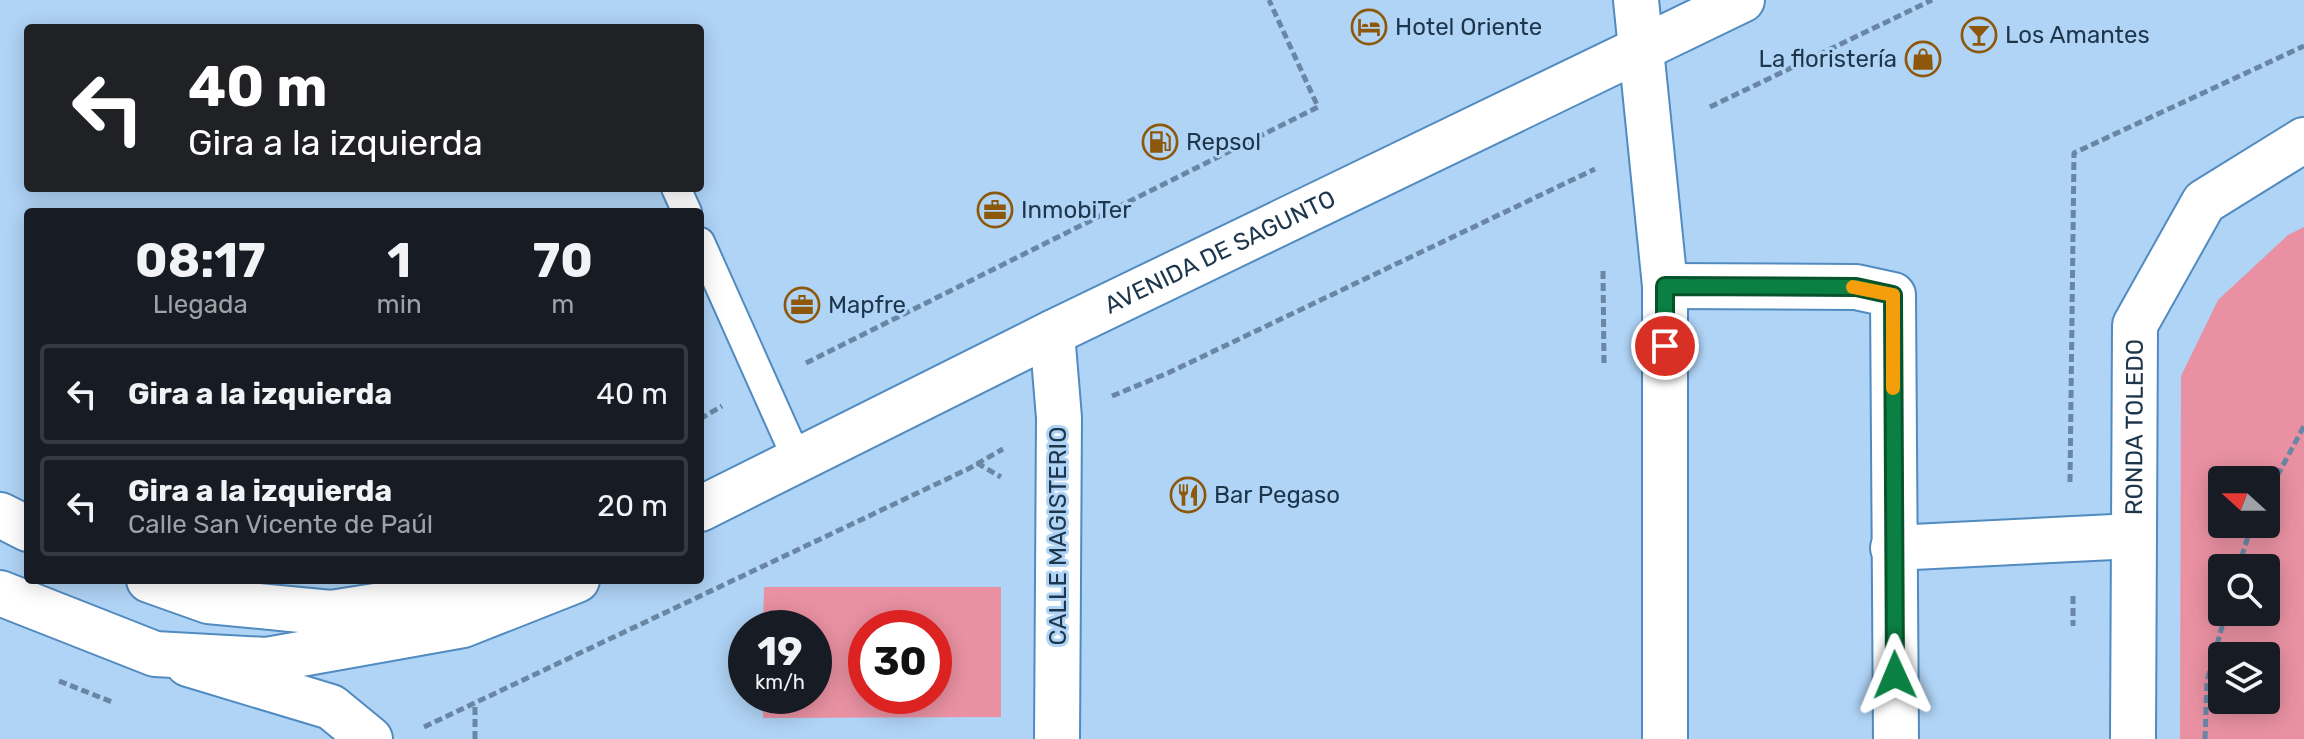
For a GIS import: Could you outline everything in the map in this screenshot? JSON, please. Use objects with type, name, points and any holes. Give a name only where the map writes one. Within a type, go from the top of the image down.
[{"type":"street","points":[[1636,0],[1665,286],[1665,739]]},
{"type":"street","name":"AVENIDA DE SAGUNTO","points":[[704,506],[1052,333],[1742,0]]},
{"type":"street","name":"RONDA TOLEDO","points":[[2133,739],[2135,325],[2204,202],[2304,140]]},
{"type":"street","points":[[1665,286],[1856,287],[1893,295],[1896,739]]},
{"type":"street","name":"CALLE MAGISTERIO","points":[[1052,333],[1059,418],[1057,739]]},
{"type":"street","points":[[1893,548],[2134,536]]},
{"type":"street","points":[[160,584],[208,601],[331,613],[452,594],[480,584]]},
{"type":"street","points":[[155,654],[267,660],[463,625],[567,584]]},
{"type":"street","points":[[0,593],[155,654],[331,707],[370,739]]},
{"type":"lane","points":[[704,251],[797,459]]},
{"type":"path","points":[[763,384],[1318,107],[1269,0]]},
{"type":"path","points":[[1710,107],[1932,0]]},
{"type":"path","points":[[2280,471],[2304,426]]},
{"type":"path","points":[[2205,739],[2207,681],[2222,626]]},
{"type":"path","points":[[475,703],[475,739]]},
{"type":"shaded area","points":[[2304,227],[2304,739],[2180,739],[2181,376],[2218,300],[2288,235]]},
{"type":"shaded area","points":[[764,587],[1001,587],[1001,717],[763,718],[763,714],[832,714],[832,610],[763,610]]},
{"type":"slow traffic","points":[[1853,287],[1893,295],[1893,388]]},
{"type":"place","name":"Hotel Oriente","points":[[1369,27]]},
{"type":"place","name":"Los Amantes","points":[[1979,35]]},
{"type":"place","name":"La floristería","points":[[1923,59]]},
{"type":"place","name":"Repsol","points":[[1160,142]]},
{"type":"place","name":"InmobiTer","points":[[995,210]]},
{"type":"place","name":"Mapfre","points":[[802,305]]},
{"type":"place","name":"Bar Pegaso","points":[[1188,495]]},
{"type":"route","points":[[1665,346],[1665,286],[1856,287],[1893,295],[1895,675]]}]
